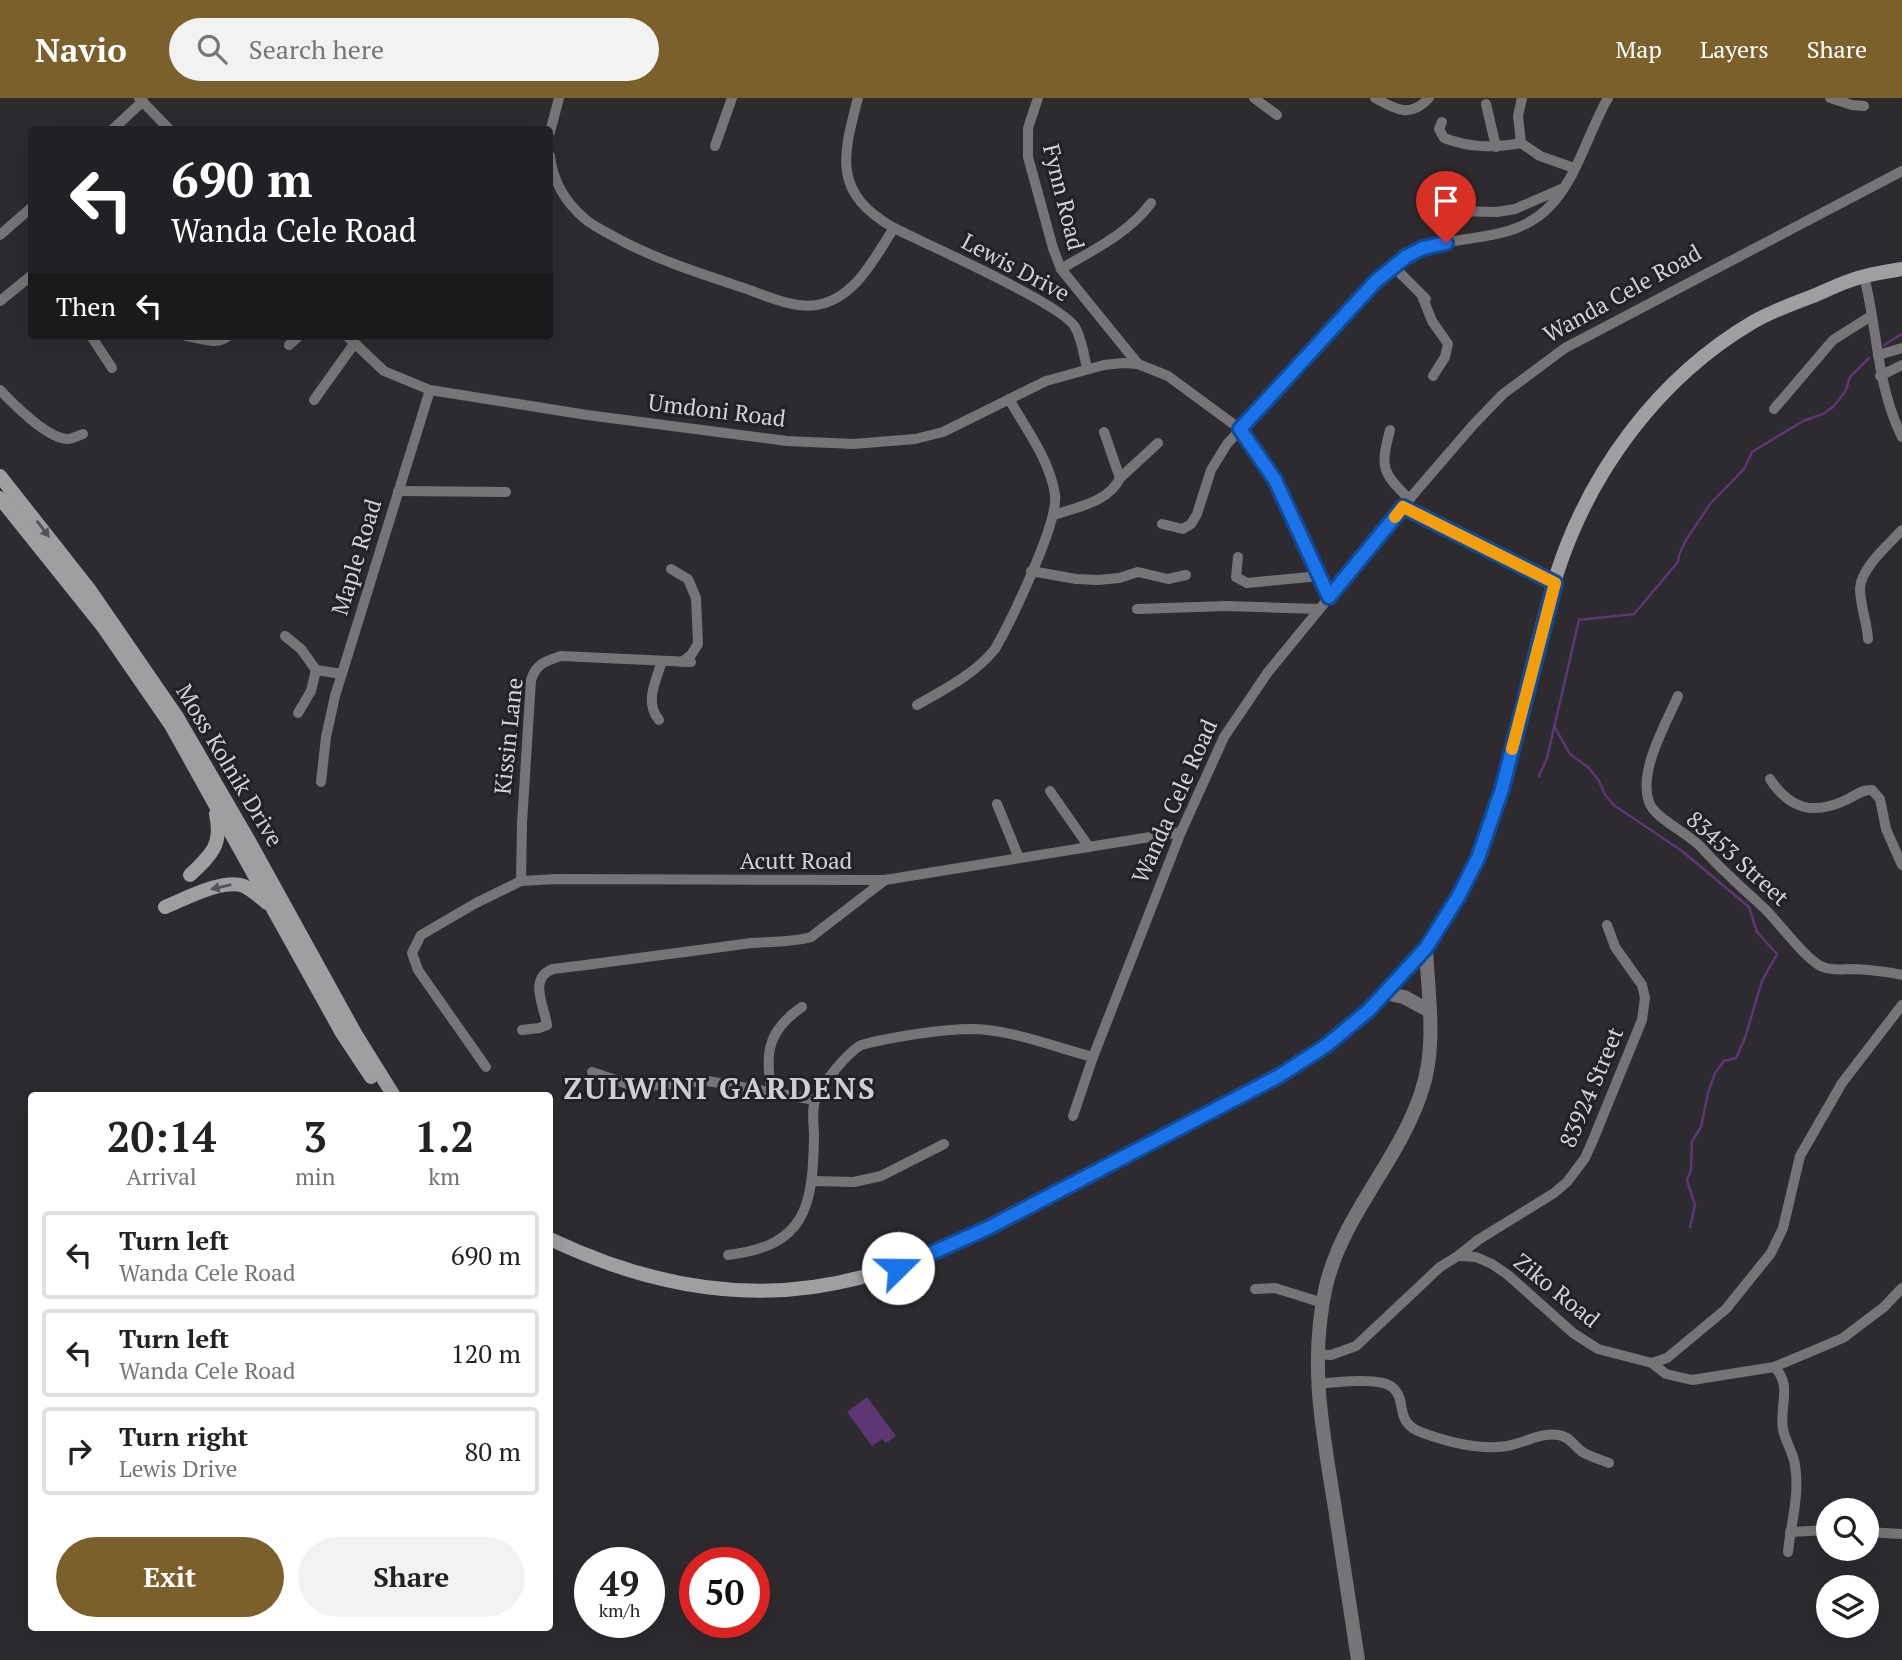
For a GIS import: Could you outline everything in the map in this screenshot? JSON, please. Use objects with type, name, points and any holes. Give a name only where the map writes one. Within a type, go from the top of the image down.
[{"type":"main road","points":[[553,1239],[615,1268],[639,1275],[679,1284],[736,1291],[810,1287],[880,1274],[915,1262],[988,1228],[1279,1076],[1327,1045],[1369,1010],[1426,948],[1458,897],[1478,858],[1502,789],[1555,583],[1581,513],[1615,453],[1651,406],[1716,347],[1752,323],[1778,309],[1864,276],[1902,269]]},
{"type":"main road","name":"Moss Kolnik Drive","points":[[0,475],[89,589],[177,717],[250,841],[350,1024],[392,1092]]},
{"type":"main road","name":"Moss Kolnik Drive","points":[[0,498],[104,628],[170,725],[342,1033],[381,1092]]},
{"type":"main road","points":[[190,875],[210,856],[218,840],[214,803]]},
{"type":"main road","points":[[165,908],[210,889],[231,884],[246,887],[273,908]]},
{"type":"street","points":[[552,126],[559,98]]},
{"type":"street","points":[[715,146],[732,98]]},
{"type":"street","name":"Lewis Drive","points":[[858,98],[845,154],[849,182],[860,202],[873,216],[894,228],[1039,300],[1065,316],[1074,326],[1087,369]]},
{"type":"street","name":"Fynn Road","points":[[1038,98],[1028,128],[1028,156],[1061,269],[1138,364]]},
{"type":"street","points":[[1254,98],[1277,116]]},
{"type":"street","points":[[1376,98],[1397,110],[1409,111],[1424,104],[1429,98]]},
{"type":"street","points":[[1521,143],[1518,116],[1522,98]]},
{"type":"street","points":[[1162,524],[1183,528],[1191,524],[1211,470],[1227,444],[1376,281],[1393,266],[1423,248],[1500,235],[1520,228],[1547,209],[1564,188],[1608,98]]},
{"type":"street","points":[[1830,98],[1864,106]]},
{"type":"street","points":[[117,126],[141,99],[166,126]]},
{"type":"street","points":[[1486,104],[1496,147]]},
{"type":"street","points":[[1442,122],[1439,129],[1444,138],[1482,148],[1521,143],[1540,156],[1574,169]]},
{"type":"street","name":"Wanda Cele Road","points":[[1073,1116],[1093,1057],[1181,832],[1224,737],[1268,672],[1406,503],[1503,394],[1564,348],[1902,171]]},
{"type":"street","points":[[553,178],[566,198],[586,219],[606,233],[661,261],[794,305],[818,305],[841,296],[857,284],[894,228]]},
{"type":"street","points":[[1451,211],[1497,212],[1515,209],[1564,188]]},
{"type":"street","points":[[1061,269],[1140,219],[1151,203]]},
{"type":"street","points":[[0,235],[28,210]]},
{"type":"street","points":[[1393,266],[1433,307]]},
{"type":"street","points":[[1864,276],[1880,376],[1887,403],[1902,437]]},
{"type":"street","points":[[0,301],[28,278]]},
{"type":"street","points":[[1422,296],[1432,321],[1448,344],[1445,356],[1433,376]]},
{"type":"street","points":[[1774,410],[1833,340],[1871,316]]},
{"type":"street","points":[[94,340],[112,368]]},
{"type":"street","points":[[289,345],[295,340]]},
{"type":"street","points":[[314,400],[351,340]]},
{"type":"street","name":"Umdoni Road","points":[[351,340],[384,371],[430,390],[587,415],[787,441],[853,444],[915,439],[943,432],[1046,381],[1087,369]]},
{"type":"street","points":[[1878,355],[1902,348]]},
{"type":"street","points":[[1087,369],[1123,363],[1138,364],[1178,383],[1240,429],[1275,480],[1329,597]]},
{"type":"street","points":[[1880,376],[1902,365]]},
{"type":"street","points":[[0,390],[22,412],[58,437],[72,438],[83,434]]},
{"type":"street","name":"Maple Road","points":[[321,782],[326,737],[342,674],[430,390]]},
{"type":"street","points":[[917,705],[987,660],[1001,639],[1054,515],[1056,499],[1047,466],[1009,399]]},
{"type":"street","points":[[1390,430],[1385,449],[1385,471],[1406,503],[1555,583]]},
{"type":"street","points":[[1104,432],[1120,478]]},
{"type":"street","points":[[1054,515],[1103,497],[1112,491],[1120,478],[1158,443]]},
{"type":"street","points":[[398,491],[506,492]]},
{"type":"street","points":[[1868,639],[1861,582],[1865,571],[1902,530]]},
{"type":"street","points":[[1238,557],[1236,576],[1247,583],[1320,576]]},
{"type":"street","name":"Kissin Lane","points":[[521,881],[522,824],[531,680],[534,671],[541,663],[561,656],[686,662],[698,644],[696,598],[688,579],[671,569]]},
{"type":"street","points":[[1031,571],[1098,580],[1119,578],[1138,572],[1168,579],[1186,575]]},
{"type":"street","points":[[1137,609],[1227,606],[1319,609]]},
{"type":"street","points":[[285,636],[301,649],[316,670],[342,674]]},
{"type":"street","points":[[659,720],[652,712],[651,704],[662,661]]},
{"type":"street","points":[[298,713],[311,691],[316,670]]},
{"type":"street","name":"83453 Street","points":[[1678,696],[1653,752],[1647,783],[1648,801],[1652,809],[1664,820],[1689,835],[1766,909],[1818,965],[1834,970],[1875,970],[1902,975]]},
{"type":"street","points":[[1770,779],[1777,790],[1801,807],[1809,809],[1834,805],[1867,789],[1872,790],[1880,799],[1886,829],[1902,865]]},
{"type":"street","points":[[1050,791],[1089,847]]},
{"type":"street","points":[[997,804],[1018,858]]},
{"type":"street","name":"Acutt Road","points":[[486,1067],[418,970],[412,953],[421,935],[475,903],[521,881],[885,880],[1181,832]]},
{"type":"street","points":[[522,1030],[547,1025],[538,988],[544,972],[626,959],[810,937],[832,923],[885,880]]},
{"type":"street","name":"83924 Street","points":[[1458,1256],[1567,1182],[1585,1157],[1593,1140],[1642,1020],[1645,998],[1642,985],[1615,947],[1607,925]]},
{"type":"street","points":[[1358,1660],[1321,1425],[1316,1354],[1327,1283],[1344,1238],[1406,1128],[1422,1091],[1431,1053],[1426,948]]},
{"type":"street","points":[[1384,993],[1404,997],[1428,1010]]},
{"type":"street","points":[[1652,1363],[1677,1352],[1718,1316],[1754,1277],[1783,1228],[1800,1156],[1842,1083],[1902,1004]]},
{"type":"street","points":[[772,1093],[767,1064],[770,1046],[780,1024],[802,1007]]},
{"type":"street","points":[[728,1255],[753,1252],[782,1239],[803,1212],[813,1181],[815,1100],[851,1052],[861,1045],[972,1029],[1015,1036],[1093,1057]]},
{"type":"street","points":[[592,1072],[636,1087],[696,1081],[815,1100]]},
{"type":"street","points":[[813,1181],[854,1181],[881,1176],[944,1144]]},
{"type":"street","points":[[1316,1354],[1331,1355],[1356,1346],[1440,1267],[1458,1256]]},
{"type":"street","name":"Ziko Road","points":[[1458,1256],[1476,1257],[1492,1264],[1573,1333],[1598,1349],[1652,1363],[1666,1374],[1692,1380],[1774,1367],[1843,1338],[1884,1307],[1902,1288]]},
{"type":"street","points":[[1255,1289],[1275,1288],[1323,1303]]},
{"type":"street","points":[[1774,1367],[1783,1377],[1785,1385],[1783,1430],[1796,1466],[1797,1493],[1788,1552]]},
{"type":"street","points":[[1319,1384],[1385,1383],[1397,1393],[1405,1420],[1416,1430],[1468,1444],[1494,1447],[1520,1443],[1540,1436],[1564,1436],[1585,1454],[1609,1463]]},
{"type":"street","points":[[1790,1532],[1816,1531]]},
{"type":"street","points":[[1879,1533],[1902,1534]]},
{"type":"shaded area","points":[[867,1397],[896,1436],[886,1443],[882,1439],[872,1446],[847,1412]]},
{"type":"waterway","points":[[1884,345],[1902,334]]},
{"type":"waterway","points":[[1539,776],[1547,758],[1579,620],[1634,614],[1678,562],[1686,540],[1710,504],[1744,469],[1752,452],[1803,421],[1823,414],[1833,407],[1845,392],[1850,377],[1869,358]]},
{"type":"waterway","points":[[1554,726],[1570,754],[1589,768],[1615,806],[1682,851],[1749,907],[1757,932],[1777,954],[1762,981],[1745,1038],[1736,1058],[1724,1061],[1715,1073],[1701,1127],[1692,1141],[1691,1170],[1687,1180],[1695,1205],[1690,1227]]},
{"type":"slow traffic","points":[[1395,517],[1403,507],[1555,583],[1512,749]]},
{"type":"district","name":"ZULWINI GARDENS","points":[[720,1088]]},
{"type":"route","points":[[898,1268],[988,1228],[1115,1162],[1279,1076],[1327,1045],[1369,1010],[1426,948],[1458,897],[1478,858],[1502,789],[1555,583],[1403,507],[1329,597],[1275,480],[1240,429],[1376,281],[1407,256],[1423,248],[1446,243]]}]
